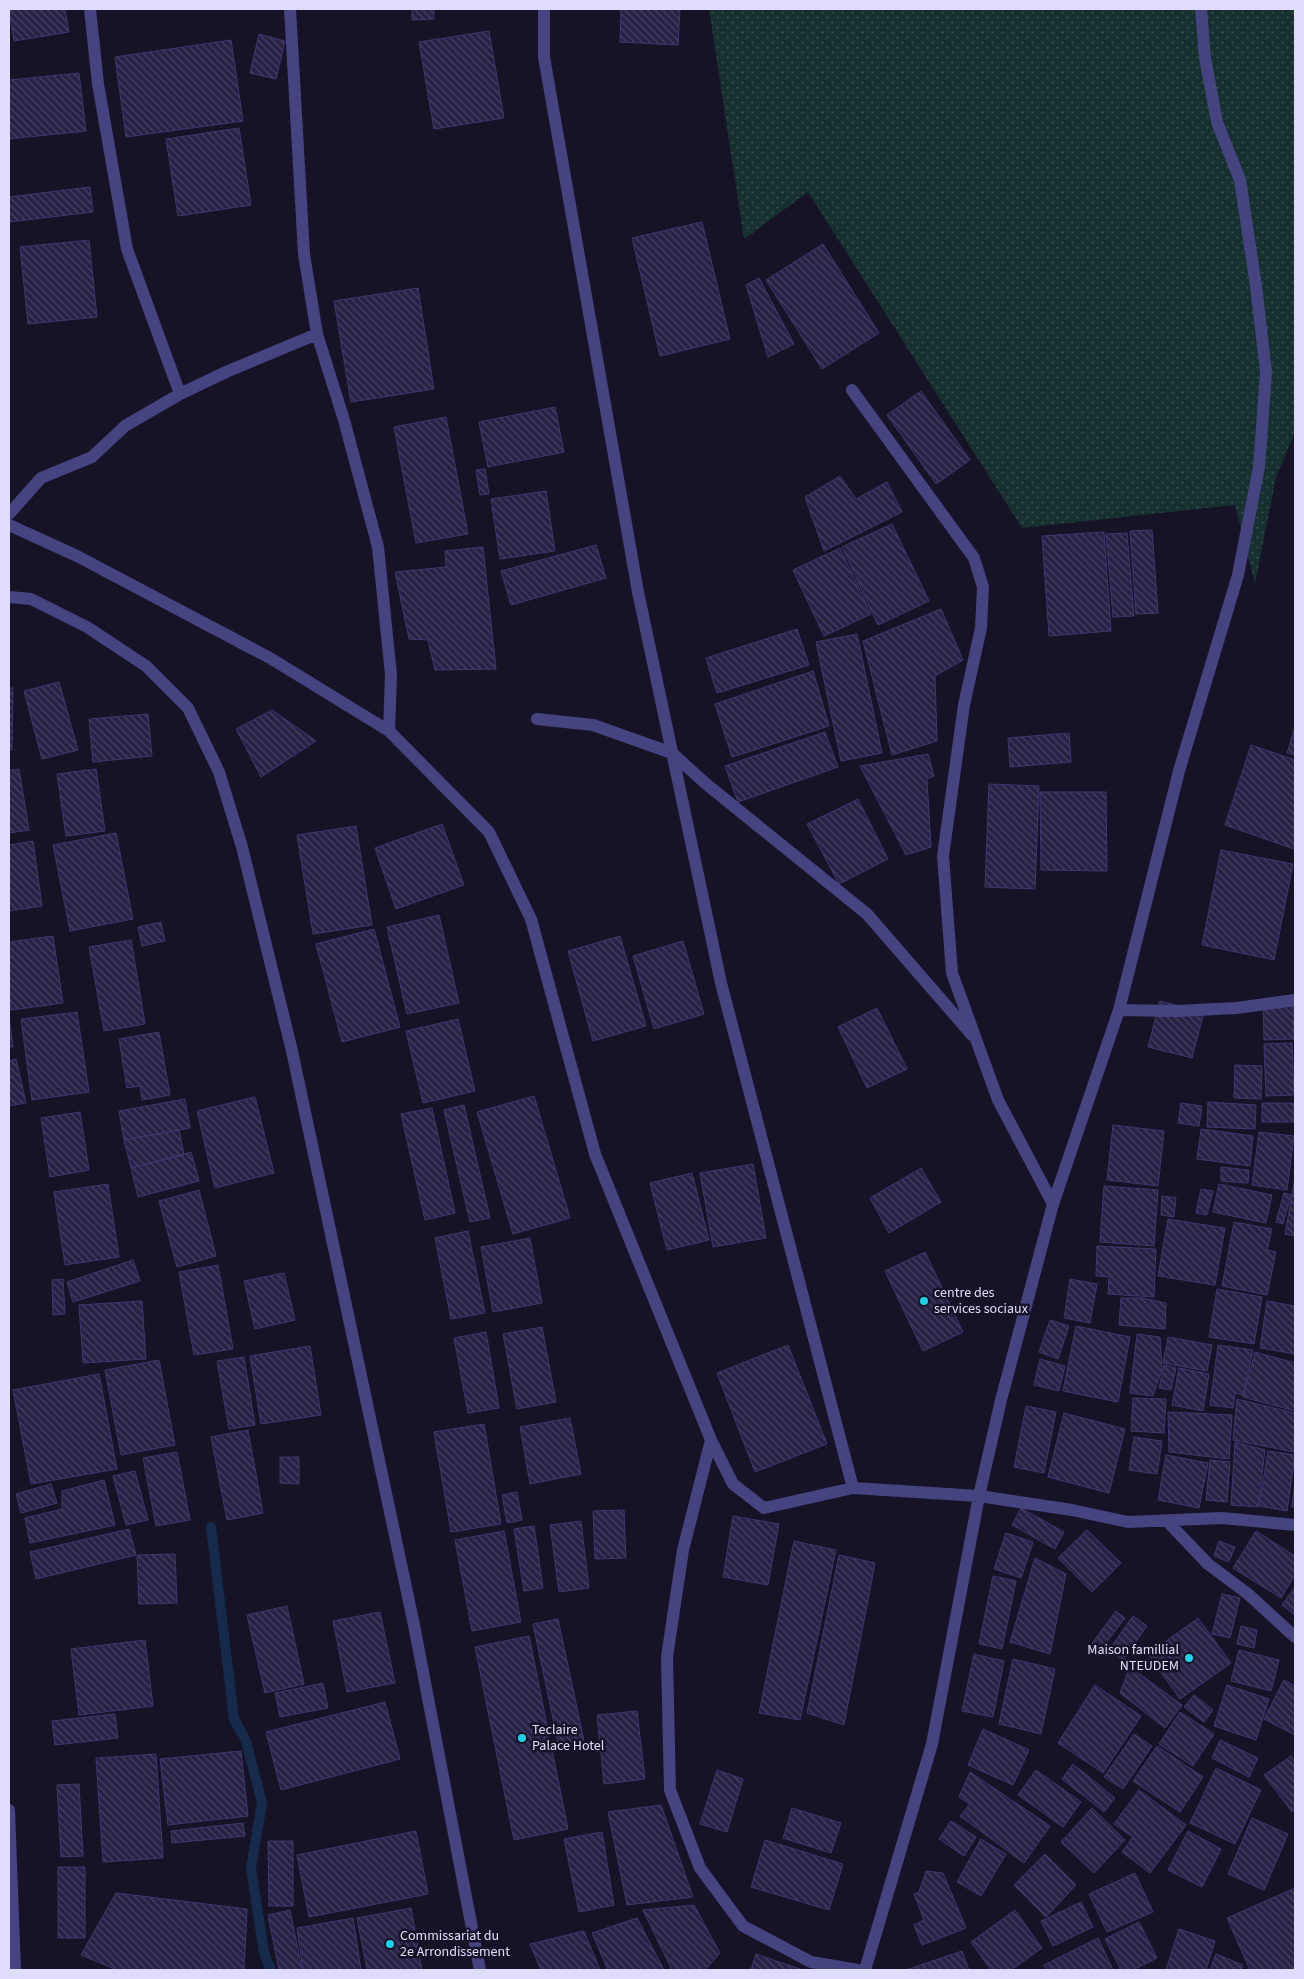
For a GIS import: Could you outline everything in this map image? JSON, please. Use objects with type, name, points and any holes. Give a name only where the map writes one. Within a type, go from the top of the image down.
[{"type":"street","points":[[90,9],[98,84],[127,249],[180,394]]},
{"type":"street","points":[[290,9],[304,254],[317,334],[344,420],[378,547],[391,675],[389,731]]},
{"type":"street","points":[[544,9],[546,66],[638,592],[721,983],[853,1488]]},
{"type":"street","points":[[865,1970],[932,1744],[979,1496],[1053,1204],[1119,1010],[1179,771],[1238,575],[1259,467],[1266,372],[1256,286],[1240,180],[1217,122],[1205,58],[1201,9]]},
{"type":"street","points":[[9,514],[41,478],[92,457],[125,426],[156,410],[180,394],[226,372],[317,334]]},
{"type":"street","points":[[852,390],[974,558],[983,586],[981,628],[964,706],[943,856],[952,973],[998,1100],[1053,1204]]},
{"type":"street","points":[[9,525],[77,556],[270,658],[389,731],[489,832],[531,919],[595,1154],[711,1440],[733,1484],[764,1508],[853,1488],[979,1496],[1072,1510],[1128,1522],[1222,1518],[1295,1525]]},
{"type":"street","points":[[9,596],[31,599],[87,627],[146,666],[188,708],[220,772],[242,847],[294,1061],[414,1626],[480,1970]]},
{"type":"street","points":[[537,719],[593,725],[672,753],[705,783],[867,914],[977,1041]]},
{"type":"street","points":[[1119,1010],[1177,1011],[1236,1008],[1295,1000]]},
{"type":"street","points":[[711,1440],[684,1550],[667,1656],[670,1790],[700,1868],[743,1926],[810,1962],[858,1970]]},
{"type":"street","points":[[1167,1521],[1208,1564],[1248,1594],[1295,1637]]},
{"type":"street","points":[[9,1810],[15,1970]]},
{"type":"green space","points":[[709,9],[1295,9],[1295,432],[1276,477],[1255,584],[1235,505],[1022,528],[808,192],[744,239]]},
{"type":"building","points":[[9,9],[65,9],[69,32],[14,41]]},
{"type":"building","points":[[412,9],[434,9],[434,19],[412,20]]},
{"type":"building","points":[[621,9],[680,9],[678,45],[620,42]]},
{"type":"building","points":[[489,31],[504,118],[434,129],[419,42]]},
{"type":"building","points":[[259,34],[285,41],[276,79],[250,73]]},
{"type":"building","points":[[231,40],[243,121],[126,137],[115,57]]},
{"type":"building","points":[[79,73],[86,131],[9,139],[9,80]]},
{"type":"building","points":[[239,128],[251,205],[178,216],[166,139]]},
{"type":"building","points":[[90,187],[93,212],[9,222],[9,197]]},
{"type":"building","points":[[702,222],[730,339],[660,356],[632,238]]},
{"type":"building","points":[[89,240],[97,317],[28,324],[20,247]]},
{"type":"building","points":[[823,244],[879,333],[822,369],[766,280]]},
{"type":"building","points":[[759,278],[794,344],[768,357],[746,285]]},
{"type":"building","points":[[418,288],[434,389],[351,402],[334,301]]},
{"type":"building","points":[[921,391],[970,460],[936,484],[887,415]]},
{"type":"building","points":[[555,407],[564,452],[488,467],[479,422]]},
{"type":"building","points":[[446,417],[468,534],[416,543],[394,427]]},
{"type":"building","points":[[485,469],[489,494],[480,495],[476,470]]},
{"type":"building","points":[[840,476],[856,499],[887,482],[902,512],[824,551],[805,497]]},
{"type":"building","points":[[546,491],[555,551],[500,559],[491,499]]},
{"type":"building","points":[[892,524],[929,601],[878,625],[842,547]]},
{"type":"building","points":[[1152,530],[1158,613],[1136,614],[1130,531]]},
{"type":"building","points":[[1104,532],[1111,631],[1049,636],[1042,536]]},
{"type":"building","points":[[1127,533],[1134,616],[1113,617],[1106,534]]},
{"type":"building","points":[[596,545],[606,578],[511,605],[501,571]]},
{"type":"building","points":[[483,547],[496,669],[435,670],[428,640],[409,639],[395,572],[446,567],[445,551]]},
{"type":"building","points":[[840,548],[871,614],[824,636],[793,570]]},
{"type":"building","points":[[941,609],[963,660],[935,676],[937,741],[892,755],[863,641]]},
{"type":"building","points":[[797,629],[809,665],[717,693],[706,658]]},
{"type":"building","points":[[857,634],[882,753],[841,761],[816,642]]},
{"type":"building","points":[[813,671],[829,726],[732,757],[715,704]]},
{"type":"building","points":[[59,682],[78,750],[42,759],[24,691]]},
{"type":"building","points":[[9,688],[13,688],[12,750],[9,750]]},
{"type":"building","points":[[272,710],[316,741],[261,777],[236,729]]},
{"type":"building","points":[[148,714],[152,756],[93,762],[89,719]]},
{"type":"building","points":[[1295,727],[1295,755],[1287,753]]},
{"type":"building","points":[[825,732],[838,767],[738,802],[725,766]]},
{"type":"building","points":[[1069,733],[1071,762],[1010,767],[1008,738]]},
{"type":"building","points":[[1251,745],[1295,760],[1294,849],[1225,825]]},
{"type":"building","points":[[928,754],[934,776],[927,779],[931,847],[906,855],[860,766]]},
{"type":"building","points":[[19,769],[29,830],[9,833],[9,770]]},
{"type":"building","points":[[96,769],[105,831],[66,836],[57,774]]},
{"type":"building","points":[[989,784],[1039,786],[1035,889],[985,887]]},
{"type":"building","points":[[1040,792],[1106,792],[1107,871],[1041,870]]},
{"type":"building","points":[[858,799],[888,859],[839,884],[807,824]]},
{"type":"building","points":[[442,824],[464,885],[396,909],[375,848]]},
{"type":"building","points":[[356,826],[372,925],[313,934],[297,835]]},
{"type":"building","points":[[116,833],[133,919],[70,931],[53,845]]},
{"type":"building","points":[[33,841],[42,906],[9,911],[9,845]]},
{"type":"building","points":[[1221,850],[1293,864],[1274,960],[1202,945]]},
{"type":"building","points":[[439,915],[459,1003],[407,1014],[387,927]]},
{"type":"building","points":[[161,922],[165,941],[142,946],[138,927]]},
{"type":"building","points":[[374,929],[400,1027],[342,1042],[316,944]]},
{"type":"building","points":[[53,936],[63,1003],[11,1010],[9,942]]},
{"type":"building","points":[[620,936],[646,1026],[593,1041],[568,951]]},
{"type":"building","points":[[131,940],[145,1024],[104,1031],[89,947]]},
{"type":"building","points":[[683,941],[704,1014],[654,1029],[633,956]]},
{"type":"building","points":[[1160,1001],[1204,1012],[1192,1058],[1148,1047]]},
{"type":"building","points":[[1263,1006],[1293,1006],[1294,1039],[1264,1040]]},
{"type":"building","points":[[877,1008],[907,1069],[867,1088],[838,1027]]},
{"type":"building","points":[[77,1012],[89,1092],[32,1100],[21,1019]]},
{"type":"building","points":[[9,1016],[13,1047],[9,1047]]},
{"type":"building","points":[[458,1019],[475,1091],[423,1103],[406,1031]]},
{"type":"building","points":[[159,1032],[170,1095],[142,1100],[140,1086],[127,1088],[119,1039]]},
{"type":"building","points":[[1292,1043],[1294,1095],[1266,1096],[1264,1044]]},
{"type":"building","points":[[16,1059],[26,1103],[9,1106],[9,1061]]},
{"type":"building","points":[[1235,1065],[1262,1066],[1261,1099],[1234,1098]]},
{"type":"building","points":[[534,1096],[570,1218],[513,1234],[477,1112]]},
{"type":"building","points":[[255,1097],[274,1173],[215,1188],[197,1111]]},
{"type":"building","points":[[185,1099],[190,1128],[124,1140],[119,1111]]},
{"type":"building","points":[[1208,1102],[1256,1105],[1255,1129],[1207,1127]]},
{"type":"building","points":[[1181,1103],[1202,1106],[1199,1126],[1178,1123]]},
{"type":"building","points":[[1262,1103],[1294,1103],[1294,1122],[1262,1122]]},
{"type":"building","points":[[464,1105],[490,1218],[470,1222],[444,1110]]},
{"type":"building","points":[[432,1108],[455,1213],[425,1220],[401,1114]]},
{"type":"building","points":[[80,1112],[89,1170],[50,1177],[41,1118]]},
{"type":"building","points":[[1113,1125],[1164,1131],[1158,1186],[1107,1180]]},
{"type":"building","points":[[1201,1129],[1253,1136],[1250,1166],[1197,1159]]},
{"type":"building","points":[[179,1130],[184,1155],[131,1168],[124,1140]]},
{"type":"building","points":[[1259,1132],[1294,1136],[1287,1190],[1252,1185]]},
{"type":"building","points":[[191,1152],[199,1181],[138,1197],[131,1168]]},
{"type":"building","points":[[753,1164],[766,1238],[713,1247],[700,1173]]},
{"type":"building","points":[[1221,1167],[1249,1170],[1248,1183],[1221,1181]]},
{"type":"building","points":[[921,1168],[941,1202],[889,1233],[870,1198]]},
{"type":"building","points":[[692,1173],[709,1240],[667,1250],[650,1183]]},
{"type":"building","points":[[1295,1178],[1295,1236],[1285,1234]]},
{"type":"building","points":[[108,1184],[119,1257],[65,1265],[54,1192]]},
{"type":"building","points":[[1219,1184],[1272,1195],[1266,1223],[1213,1212]]},
{"type":"building","points":[[1104,1186],[1158,1190],[1154,1246],[1100,1242]]},
{"type":"building","points":[[1201,1189],[1213,1191],[1207,1215],[1196,1213]]},
{"type":"building","points":[[199,1190],[216,1256],[177,1267],[159,1201]]},
{"type":"building","points":[[1284,1193],[1291,1195],[1283,1224],[1276,1222]]},
{"type":"building","points":[[1162,1196],[1176,1198],[1174,1217],[1161,1215]]},
{"type":"building","points":[[1168,1219],[1225,1228],[1215,1285],[1158,1276]]},
{"type":"building","points":[[1234,1222],[1272,1229],[1267,1250],[1276,1252],[1267,1295],[1222,1286]]},
{"type":"building","points":[[468,1231],[485,1313],[451,1319],[435,1238]]},
{"type":"building","points":[[530,1238],[542,1303],[493,1312],[481,1247]]},
{"type":"building","points":[[1097,1246],[1156,1249],[1154,1297],[1108,1294],[1109,1277],[1096,1276]]},
{"type":"building","name":"centre des services sociaux","points":[[925,1252],[963,1332],[923,1351],[885,1271]]},
{"type":"building","points":[[133,1260],[140,1281],[73,1302],[67,1282]]},
{"type":"building","points":[[218,1265],[233,1349],[194,1355],[179,1272]]},
{"type":"building","points":[[284,1273],[295,1320],[255,1329],[244,1281]]},
{"type":"building","points":[[63,1279],[65,1314],[53,1315],[52,1280]]},
{"type":"building","points":[[1070,1279],[1097,1284],[1090,1323],[1064,1318]]},
{"type":"building","points":[[1217,1289],[1262,1297],[1254,1344],[1209,1337]]},
{"type":"building","points":[[1121,1298],[1142,1298],[1166,1303],[1165,1329],[1119,1325]]},
{"type":"building","points":[[142,1301],[146,1359],[83,1363],[79,1305]]},
{"type":"building","points":[[1267,1301],[1295,1306],[1295,1354],[1260,1348]]},
{"type":"building","points":[[1050,1320],[1069,1326],[1058,1359],[1039,1352]]},
{"type":"building","points":[[1076,1326],[1130,1337],[1118,1402],[1063,1391]]},
{"type":"building","points":[[542,1327],[556,1402],[517,1409],[503,1334]]},
{"type":"building","points":[[486,1332],[499,1408],[468,1413],[454,1338]]},
{"type":"building","points":[[1137,1334],[1160,1337],[1162,1369],[1153,1396],[1130,1393]]},
{"type":"building","points":[[1168,1337],[1212,1345],[1207,1371],[1163,1363]]},
{"type":"building","points":[[788,1345],[827,1444],[755,1472],[717,1373]]},
{"type":"building","points":[[1218,1345],[1253,1350],[1243,1395],[1235,1393],[1233,1408],[1210,1405]]},
{"type":"building","points":[[310,1346],[321,1415],[261,1424],[250,1356]]},
{"type":"building","points":[[1255,1352],[1295,1363],[1295,1411],[1243,1397]]},
{"type":"building","points":[[244,1357],[255,1425],[229,1429],[217,1361]]},
{"type":"building","points":[[1040,1359],[1065,1366],[1059,1391],[1034,1385]]},
{"type":"building","points":[[159,1360],[175,1445],[121,1455],[105,1370]]},
{"type":"building","points":[[1164,1365],[1176,1368],[1171,1390],[1159,1388]]},
{"type":"building","points":[[1179,1368],[1209,1374],[1203,1411],[1172,1405]]},
{"type":"building","points":[[99,1374],[117,1469],[31,1484],[13,1390]]},
{"type":"building","points":[[1133,1398],[1166,1399],[1164,1433],[1131,1431]]},
{"type":"building","points":[[1237,1399],[1295,1413],[1294,1452],[1233,1440]]},
{"type":"building","points":[[1026,1406],[1056,1412],[1044,1473],[1014,1467]]},
{"type":"building","points":[[1168,1412],[1232,1415],[1229,1459],[1169,1452]]},
{"type":"building","points":[[1064,1413],[1125,1429],[1109,1493],[1048,1477]]},
{"type":"building","points":[[570,1418],[581,1474],[530,1484],[520,1427]]},
{"type":"building","points":[[484,1424],[501,1524],[451,1532],[434,1432]]},
{"type":"building","points":[[248,1430],[263,1513],[227,1520],[211,1437]]},
{"type":"building","points":[[1134,1437],[1162,1441],[1157,1474],[1129,1470]]},
{"type":"building","points":[[1235,1442],[1265,1450],[1258,1507],[1231,1505]]},
{"type":"building","points":[[1268,1451],[1295,1455],[1287,1511],[1259,1506]]},
{"type":"building","points":[[177,1452],[190,1520],[156,1526],[143,1458]]},
{"type":"building","points":[[1166,1455],[1208,1463],[1199,1508],[1158,1500]]},
{"type":"building","points":[[280,1457],[299,1457],[299,1484],[280,1483]]},
{"type":"building","points":[[1210,1460],[1230,1462],[1227,1502],[1206,1500]]},
{"type":"building","points":[[135,1471],[148,1520],[126,1525],[113,1476]]},
{"type":"building","points":[[104,1480],[115,1525],[30,1543],[25,1518],[62,1509],[62,1491]]},
{"type":"building","points":[[1295,1481],[1295,1507],[1292,1507]]},
{"type":"building","points":[[51,1484],[57,1503],[21,1513],[16,1494]]},
{"type":"building","points":[[517,1492],[522,1520],[507,1523],[502,1495]]},
{"type":"building","points":[[1021,1508],[1064,1532],[1055,1549],[1012,1525]]},
{"type":"building","points":[[624,1510],[626,1558],[595,1559],[593,1511]]},
{"type":"building","points":[[733,1516],[779,1524],[768,1585],[723,1577]]},
{"type":"building","points":[[581,1521],[589,1588],[559,1592],[550,1525]]},
{"type":"building","points":[[534,1526],[543,1588],[524,1591],[514,1529]]},
{"type":"building","points":[[129,1529],[136,1555],[36,1579],[30,1552]]},
{"type":"building","points":[[1087,1530],[1121,1563],[1092,1592],[1058,1558]]},
{"type":"building","points":[[504,1531],[521,1622],[472,1631],[455,1540]]},
{"type":"building","points":[[1256,1531],[1295,1556],[1295,1575],[1281,1598],[1233,1568]]},
{"type":"building","points":[[1006,1533],[1033,1542],[1021,1578],[994,1569]]},
{"type":"building","points":[[794,1541],[836,1550],[800,1720],[759,1713]]},
{"type":"building","points":[[1219,1541],[1235,1547],[1229,1562],[1214,1556]]},
{"type":"building","points":[[175,1554],[177,1603],[139,1604],[137,1555]]},
{"type":"building","points":[[839,1555],[875,1563],[844,1725],[807,1713]]},
{"type":"building","points":[[1035,1558],[1066,1574],[1050,1654],[1010,1642]]},
{"type":"building","points":[[993,1576],[1016,1581],[1002,1649],[979,1644]]},
{"type":"building","points":[[1295,1587],[1295,1615],[1282,1605]]},
{"type":"building","points":[[1222,1594],[1240,1598],[1230,1638],[1212,1634]]},
{"type":"building","points":[[287,1606],[304,1684],[265,1693],[247,1615]]},
{"type":"building","points":[[1116,1611],[1125,1618],[1099,1652],[1090,1646]]},
{"type":"building","points":[[380,1612],[395,1683],[347,1692],[333,1621]]},
{"type":"building","points":[[1133,1616],[1147,1626],[1123,1660],[1109,1650]]},
{"type":"building","name":"Maison famillial NTEUDEM","points":[[1198,1618],[1231,1663],[1180,1699],[1148,1654]]},
{"type":"building","points":[[558,1619],[584,1741],[559,1747],[533,1624]]},
{"type":"building","points":[[1241,1626],[1257,1630],[1254,1648],[1237,1644]]},
{"type":"building","name":"Teclaire Palace Hotel","points":[[529,1636],[568,1829],[514,1840],[475,1647]]},
{"type":"building","points":[[145,1640],[153,1706],[79,1715],[71,1649]]},
{"type":"building","points":[[1239,1650],[1279,1660],[1271,1691],[1231,1681]]},
{"type":"building","points":[[974,1654],[1004,1661],[993,1717],[962,1711]]},
{"type":"building","points":[[1013,1659],[1055,1669],[1041,1734],[999,1724]]},
{"type":"building","name":"Maison famillial NTEUDEM","points":[[1130,1667],[1182,1705],[1165,1728],[1120,1693]]},
{"type":"building","points":[[1284,1680],[1295,1686],[1295,1735],[1264,1719]]},
{"type":"building","points":[[323,1683],[328,1708],[280,1717],[275,1693]]},
{"type":"building","points":[[1095,1685],[1141,1716],[1103,1773],[1058,1743]]},
{"type":"building","points":[[1227,1685],[1269,1699],[1256,1740],[1214,1726]]},
{"type":"building","points":[[1194,1695],[1213,1710],[1204,1722],[1184,1707]]},
{"type":"building","points":[[385,1702],[400,1759],[281,1790],[266,1732]]},
{"type":"building","points":[[637,1711],[645,1779],[604,1784],[597,1715]]},
{"type":"building","points":[[1180,1712],[1214,1734],[1193,1766],[1159,1744]]},
{"type":"building","points":[[115,1714],[118,1738],[55,1745],[52,1721]]},
{"type":"building","points":[[983,1729],[1029,1750],[1013,1785],[968,1765]]},
{"type":"building","points":[[1134,1734],[1152,1746],[1123,1789],[1104,1777]]},
{"type":"building","points":[[1220,1740],[1258,1758],[1249,1777],[1212,1758]]},
{"type":"building","points":[[1157,1746],[1203,1777],[1180,1812],[1133,1781]]},
{"type":"building","points":[[241,1751],[248,1816],[168,1825],[160,1759]]},
{"type":"building","points":[[156,1754],[163,1858],[103,1862],[96,1758]]},
{"type":"building","points":[[1291,1756],[1295,1762],[1295,1809],[1292,1812],[1264,1775]]},
{"type":"building","points":[[1073,1764],[1115,1798],[1104,1812],[1062,1779]]},
{"type":"building","points":[[1216,1768],[1261,1790],[1235,1844],[1190,1823]]},
{"type":"building","points":[[717,1770],[743,1779],[727,1832],[700,1824]]},
{"type":"building","points":[[1036,1770],[1081,1802],[1063,1827],[1018,1795]]},
{"type":"building","points":[[970,1772],[1050,1826],[1024,1863],[960,1816],[970,1804],[959,1797]]},
{"type":"building","points":[[79,1784],[83,1856],[61,1857],[57,1785]]},
{"type":"building","points":[[1139,1790],[1186,1825],[1150,1873],[1122,1852],[1133,1837],[1114,1824]]},
{"type":"building","points":[[661,1805],[693,1897],[627,1905],[608,1812]]},
{"type":"building","points":[[792,1808],[841,1823],[831,1853],[783,1838]]},
{"type":"building","points":[[1092,1808],[1125,1840],[1094,1873],[1061,1842]]},
{"type":"building","points":[[1252,1818],[1288,1834],[1264,1890],[1228,1874]]},
{"type":"building","points":[[951,1821],[976,1837],[964,1856],[939,1839]]},
{"type":"building","points":[[243,1823],[245,1836],[172,1843],[171,1831]]},
{"type":"building","points":[[416,1831],[428,1894],[309,1917],[297,1855]]},
{"type":"building","points":[[1188,1831],[1221,1849],[1202,1887],[1168,1870]]},
{"type":"building","points":[[602,1832],[614,1905],[579,1912],[564,1839]]},
{"type":"building","points":[[981,1839],[1006,1854],[981,1896],[957,1882]]},
{"type":"building","points":[[765,1840],[843,1864],[829,1910],[751,1887]]},
{"type":"building","points":[[268,1841],[293,1841],[293,1906],[269,1906]]},
{"type":"building","points":[[1045,1854],[1076,1885],[1046,1917],[1014,1885]]},
{"type":"building","points":[[58,1867],[85,1867],[85,1938],[58,1938]]},
{"type":"building","points":[[926,1871],[943,1873],[966,1928],[922,1945],[914,1925],[924,1920],[914,1894],[919,1892]]},
{"type":"building","points":[[1135,1873],[1153,1912],[1107,1932],[1089,1894]]},
{"type":"building","points":[[1295,1888],[1295,1970],[1250,1970],[1227,1918]]},
{"type":"building","points":[[116,1893],[247,1909],[244,1970],[117,1970],[81,1955]]},
{"type":"building","points":[[1081,1902],[1093,1927],[1053,1946],[1041,1921]]},
{"type":"building","points":[[694,1905],[720,1953],[705,1970],[672,1970],[643,1910]]},
{"type":"building","name":"Commissariat du 2e Arrondissement","points":[[411,1908],[422,1970],[367,1970],[357,1918]]},
{"type":"building","points":[[290,1910],[302,1970],[279,1970],[268,1915]]},
{"type":"building","points":[[1015,1910],[1042,1948],[1011,1970],[991,1970],[971,1942]]},
{"type":"building","name":"Commissariat du 2e Arrondissement","points":[[353,1918],[361,1970],[303,1970],[297,1928]]},
{"type":"building","points":[[637,1918],[664,1970],[608,1970],[592,1933]]},
{"type":"building","points":[[1139,1922],[1157,1958],[1133,1970],[1121,1970],[1105,1939]]},
{"type":"building","points":[[1179,1929],[1215,1941],[1206,1970],[1166,1970]]},
{"type":"building","points":[[584,1931],[600,1970],[541,1970],[530,1944]]},
{"type":"building","points":[[1098,1938],[1113,1970],[1047,1970],[1044,1965]]},
{"type":"building","points":[[962,1951],[969,1970],[906,1970]]},
{"type":"building","points":[[756,1954],[803,1970],[751,1970]]},
{"type":"building","points":[[1216,1954],[1243,1965],[1241,1970],[1210,1970]]},
{"type":"waterway","points":[[211,1527],[234,1719],[246,1741],[262,1803],[251,1868],[264,1953],[271,1970]]},
{"type":"place","name":"centre des services sociaux","points":[[924,1301]]},
{"type":"place","name":"Maison famillial NTEUDEM","points":[[1189,1658]]},
{"type":"place","name":"Teclaire Palace Hotel","points":[[522,1738]]},
{"type":"place","name":"Commissariat du 2e Arrondissement","points":[[390,1944]]}]
